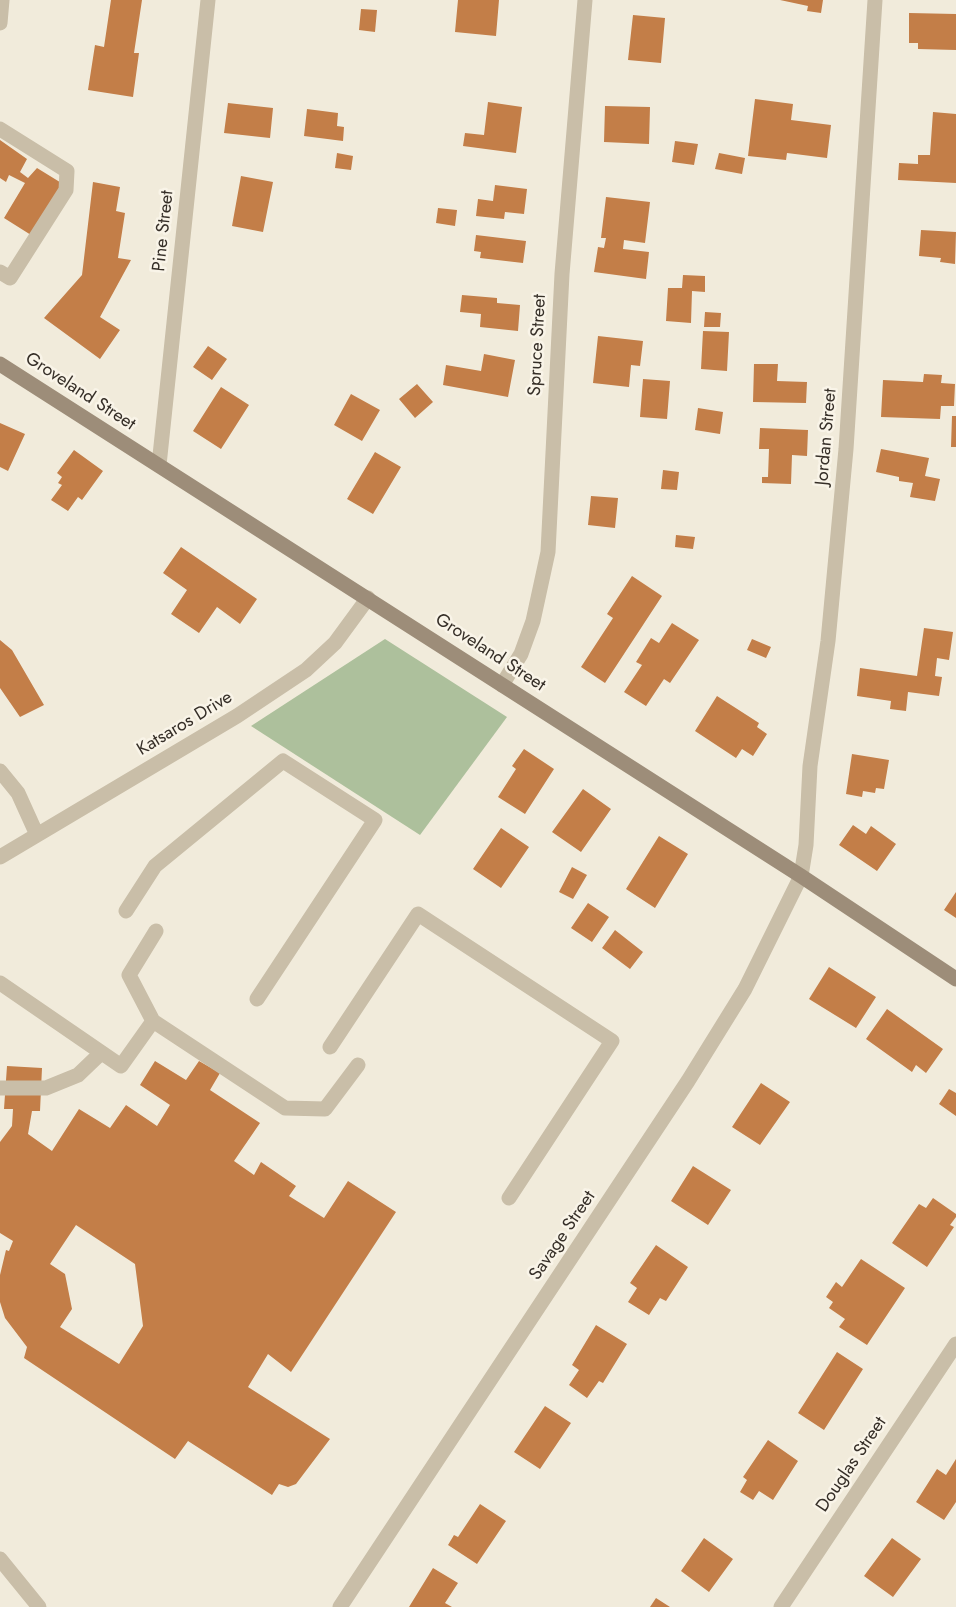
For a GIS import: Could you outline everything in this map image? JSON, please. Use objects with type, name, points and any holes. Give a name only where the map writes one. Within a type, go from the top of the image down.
[{"type":"main road","name":"Groveland Street","points":[[0,364],[801,876],[956,979]]},
{"type":"street","points":[[0,23],[2,0]]},
{"type":"street","name":"Pine Street","points":[[159,465],[208,0]]},
{"type":"street","name":"Spruce Street","points":[[502,685],[521,654],[533,621],[548,552],[561,274],[585,0]]},
{"type":"street","name":"Jordan Street","points":[[801,876],[806,845],[810,766],[828,641],[846,449],[875,0]]},
{"type":"street","points":[[0,129],[67,171],[66,190],[10,278],[0,272]]},
{"type":"street","name":"Katsaros Drive","points":[[0,857],[237,716],[306,669],[335,643],[368,598]]},
{"type":"street","points":[[126,911],[155,866],[283,761],[375,820],[257,999]]},
{"type":"street","points":[[0,771],[18,793],[37,835]]},
{"type":"street","name":"Savage Street","points":[[340,1607],[688,1081],[745,989],[801,876]]},
{"type":"street","points":[[330,1047],[418,914],[612,1041],[509,1198]]},
{"type":"street","points":[[156,931],[129,975],[153,1021],[285,1108],[325,1110],[358,1065]]},
{"type":"street","points":[[0,983],[121,1066],[153,1021]]},
{"type":"street","points":[[0,1088],[46,1088],[78,1075],[101,1053]]},
{"type":"street","name":"Douglas Street","points":[[781,1607],[956,1344]]},
{"type":"street","points":[[0,1559],[39,1607]]},
{"type":"green space","points":[[385,639],[507,717],[420,835],[251,726]]},
{"type":"building","points":[[111,0],[142,0],[134,53],[139,53],[133,97],[88,90],[95,45],[104,47]]},
{"type":"building","points":[[458,0],[499,0],[496,36],[455,32]]},
{"type":"building","points":[[780,0],[823,0],[821,13],[807,11],[808,6]]},
{"type":"building","points":[[361,9],[377,10],[375,32],[359,30]]},
{"type":"building","points":[[909,13],[956,14],[956,50],[918,49],[918,43],[909,43]]},
{"type":"building","points":[[633,15],[665,18],[661,63],[628,60]]},
{"type":"building","points":[[755,99],[793,104],[791,120],[831,125],[827,158],[787,153],[786,160],[748,156]]},
{"type":"building","points":[[488,102],[522,107],[516,153],[463,146],[465,133],[484,135]]},
{"type":"building","points":[[228,103],[273,108],[270,138],[224,133]]},
{"type":"building","points":[[605,106],[650,107],[649,144],[604,142]]},
{"type":"building","points":[[307,109],[338,113],[337,126],[344,127],[343,141],[304,136]]},
{"type":"building","points":[[933,112],[956,114],[956,183],[898,180],[899,163],[918,164],[918,155],[930,155]]},
{"type":"building","points":[[0,140],[27,159],[20,172],[28,178],[37,168],[63,184],[31,235],[4,218],[25,183],[9,175],[6,182],[0,178]]},
{"type":"building","points":[[675,141],[698,144],[694,165],[672,162]]},
{"type":"building","points":[[337,153],[353,156],[351,170],[335,168]]},
{"type":"building","points":[[719,153],[745,158],[742,174],[715,169]]},
{"type":"building","points":[[241,176],[273,182],[263,232],[232,226]]},
{"type":"building","points":[[93,182],[120,187],[116,211],[125,213],[118,258],[131,260],[100,317],[120,330],[100,359],[44,318],[82,275]]},
{"type":"building","points":[[495,185],[527,189],[524,214],[505,212],[504,219],[476,216],[478,199],[493,201]]},
{"type":"building","points":[[606,197],[650,202],[645,243],[624,240],[623,249],[649,252],[646,279],[594,272],[598,247],[604,248],[606,238],[601,238]]},
{"type":"building","points":[[438,208],[457,210],[455,226],[436,223]]},
{"type":"building","points":[[921,230],[956,232],[955,264],[940,262],[941,258],[919,256]]},
{"type":"building","points":[[476,235],[526,241],[523,263],[480,258],[481,252],[474,251]]},
{"type":"building","points":[[683,275],[705,276],[705,292],[692,291],[691,323],[666,321],[668,288],[682,288]]},
{"type":"building","points":[[462,295],[497,298],[497,303],[520,305],[518,331],[480,327],[481,314],[460,312]]},
{"type":"building","points":[[705,312],[721,313],[720,327],[704,327]]},
{"type":"building","points":[[703,331],[729,332],[727,371],[701,369]]},
{"type":"building","points":[[598,336],[643,341],[640,366],[631,365],[629,387],[593,383]]},
{"type":"building","points":[[208,346],[227,359],[212,380],[193,367]]},
{"type":"building","points":[[484,354],[515,360],[508,397],[443,385],[446,365],[481,371]]},
{"type":"building","points":[[754,364],[778,364],[777,381],[807,382],[806,403],[753,402]]},
{"type":"building","points":[[924,374],[942,375],[941,383],[955,384],[954,406],[941,406],[940,419],[881,417],[883,380],[923,382]]},
{"type":"building","points":[[643,379],[670,381],[667,419],[640,417]]},
{"type":"building","points":[[417,384],[433,402],[415,418],[399,399]]},
{"type":"building","points":[[221,387],[249,405],[221,449],[193,431]]},
{"type":"building","points":[[351,394],[380,410],[362,441],[334,425]]},
{"type":"building","points":[[698,408],[723,412],[720,434],[695,430]]},
{"type":"building","points":[[952,416],[956,416],[956,447],[951,447]]},
{"type":"building","points":[[0,423],[25,434],[8,471],[0,467]]},
{"type":"building","points":[[760,428],[808,430],[807,456],[792,455],[791,484],[762,483],[762,477],[768,477],[769,449],[759,449]]},
{"type":"building","points":[[881,449],[929,458],[925,476],[940,479],[935,501],[910,497],[913,483],[899,481],[899,477],[876,472]]},
{"type":"building","points":[[74,450],[103,471],[82,500],[78,497],[68,511],[51,500],[62,485],[58,483],[62,477],[57,473]]},
{"type":"building","points":[[375,452],[401,467],[373,514],[347,499]]},
{"type":"building","points":[[663,470],[679,472],[677,490],[661,489]]},
{"type":"building","points":[[591,496],[618,498],[615,528],[588,525]]},
{"type":"building","points":[[676,535],[695,537],[693,549],[675,547]]},
{"type":"building","points":[[181,547],[257,599],[240,624],[217,607],[199,633],[171,614],[187,590],[163,573]]},
{"type":"building","points":[[632,576],[662,596],[605,683],[581,667],[613,618],[607,614]]},
{"type":"building","points":[[672,623],[699,640],[670,683],[664,679],[646,706],[624,692],[642,665],[636,662],[651,638],[659,643]]},
{"type":"building","points":[[924,628],[953,632],[949,660],[937,658],[935,676],[942,677],[939,696],[908,692],[906,711],[890,709],[891,701],[857,696],[860,668],[917,676]]},
{"type":"building","points":[[752,639],[771,647],[766,658],[747,650]]},
{"type":"building","points":[[0,640],[12,650],[44,705],[20,717],[0,688]]},
{"type":"building","points":[[717,696],[759,723],[757,727],[767,734],[753,756],[742,749],[736,758],[695,731]]},
{"type":"building","points":[[524,749],[554,769],[525,814],[498,797],[516,769],[512,766]]},
{"type":"building","points":[[852,754],[889,760],[884,789],[876,788],[875,793],[863,791],[862,797],[846,794]]},
{"type":"building","points":[[583,789],[611,809],[581,852],[552,832]]},
{"type":"building","points":[[853,825],[866,834],[871,826],[896,844],[877,871],[839,845]]},
{"type":"building","points":[[501,828],[529,847],[501,888],[473,869]]},
{"type":"building","points":[[659,836],[688,854],[655,908],[626,889]]},
{"type":"building","points":[[572,867],[587,875],[573,899],[559,892]]},
{"type":"building","points":[[956,892],[956,918],[944,910]]},
{"type":"building","points":[[588,903],[609,917],[592,942],[571,928]]},
{"type":"building","points":[[615,930],[643,952],[630,969],[602,948]]},
{"type":"building","points":[[829,967],[876,997],[856,1028],[809,999]]},
{"type":"building","points":[[887,1009],[943,1049],[926,1073],[916,1065],[912,1072],[866,1039]]},
{"type":"building","points":[[155,1061],[186,1080],[199,1061],[220,1073],[210,1090],[260,1123],[234,1161],[254,1175],[261,1162],[296,1186],[289,1196],[324,1218],[348,1181],[396,1212],[291,1372],[268,1354],[248,1387],[330,1439],[296,1484],[288,1487],[279,1484],[272,1495],[188,1441],[175,1459],[24,1358],[27,1347],[5,1318],[0,1302],[0,1275],[6,1250],[9,1251],[13,1241],[0,1233],[0,1142],[12,1126],[13,1109],[4,1109],[7,1066],[42,1068],[40,1111],[32,1111],[28,1134],[52,1151],[79,1109],[110,1128],[126,1105],[157,1126],[170,1105],[140,1085]],"holes":[[[76,1225],[135,1264],[143,1326],[119,1364],[60,1327],[72,1309],[65,1274],[50,1264]]]},
{"type":"building","points":[[761,1083],[790,1102],[760,1145],[732,1127]]},
{"type":"building","points":[[949,1089],[956,1093],[956,1116],[939,1104]]},
{"type":"building","points":[[693,1166],[731,1190],[708,1225],[671,1201]]},
{"type":"building","points":[[933,1198],[956,1214],[956,1217],[950,1225],[954,1227],[927,1267],[892,1243],[919,1204],[926,1208]]},
{"type":"building","points":[[656,1245],[688,1267],[666,1301],[660,1298],[649,1315],[628,1302],[637,1288],[630,1283]]},
{"type":"building","points":[[861,1259],[905,1288],[867,1345],[839,1327],[845,1319],[829,1308],[833,1302],[826,1297],[836,1282],[842,1287]]},
{"type":"building","points":[[596,1325],[627,1344],[603,1383],[599,1381],[587,1398],[569,1385],[579,1370],[572,1365]]},
{"type":"building","points":[[837,1352],[863,1369],[824,1430],[798,1413]]},
{"type":"building","points":[[545,1406],[571,1423],[540,1469],[514,1452]]},
{"type":"building","points":[[768,1440],[798,1461],[773,1500],[759,1491],[753,1500],[740,1492],[747,1480],[743,1477]]},
{"type":"building","points":[[956,1459],[956,1502],[944,1520],[916,1502],[937,1469],[946,1475]]},
{"type":"building","points":[[480,1504],[506,1521],[477,1564],[448,1545],[454,1535],[458,1537]]},
{"type":"building","points":[[704,1538],[733,1559],[709,1592],[681,1571]]},
{"type":"building","points":[[892,1538],[921,1559],[893,1597],[864,1576]]},
{"type":"building","points":[[433,1568],[458,1583],[445,1603],[452,1607],[409,1607]]},
{"type":"building","points":[[656,1598],[670,1607],[650,1607]]}]
